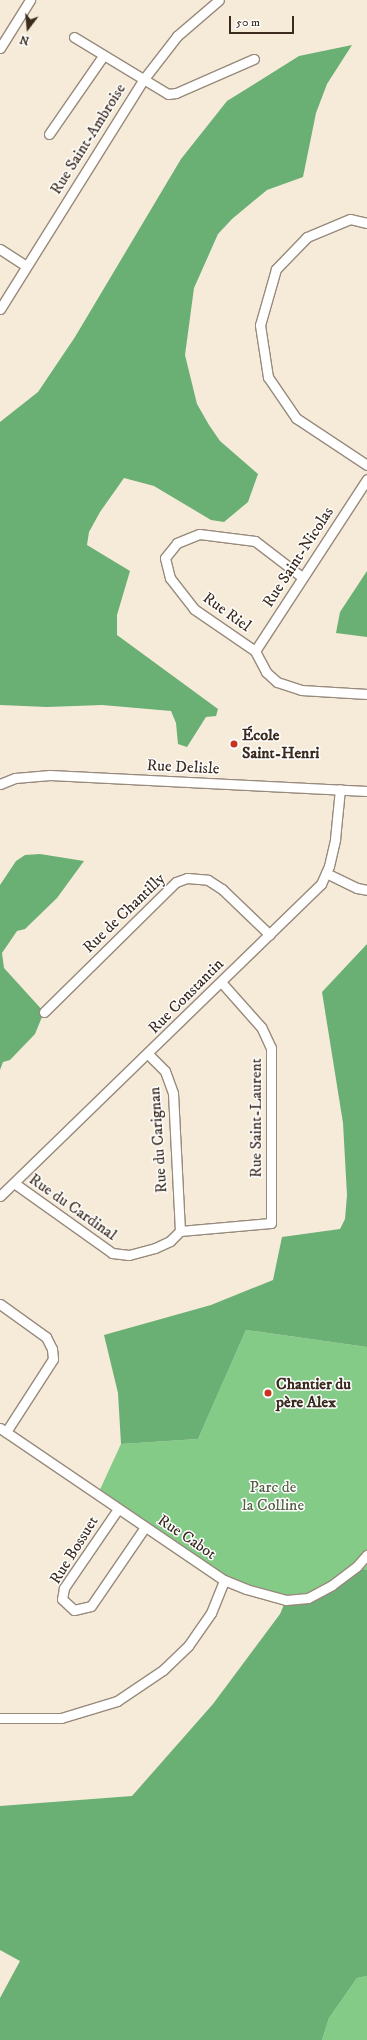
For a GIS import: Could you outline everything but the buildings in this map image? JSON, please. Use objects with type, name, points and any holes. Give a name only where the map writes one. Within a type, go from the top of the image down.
[{"type":"street","points":[[0,48],[30,0]]},
{"type":"street","name":"Rue Saint-Ambroise","points":[[0,309],[143,80],[177,36],[219,0]]},
{"type":"street","points":[[74,37],[163,92],[176,93],[254,59]]},
{"type":"street","points":[[49,134],[103,56]]},
{"type":"street","points":[[367,223],[350,219],[307,237],[276,269],[260,325],[268,377],[296,418],[367,465]]},
{"type":"street","points":[[0,249],[26,266]]},
{"type":"street","name":"Rue Saint-Nicolas","points":[[255,651],[367,479]]},
{"type":"street","name":"Rue Riel","points":[[302,577],[256,541],[199,534],[177,543],[164,558],[170,578],[194,609],[255,651],[266,672],[276,682],[301,690],[367,694]]},
{"type":"street","name":"Rue Delisle","points":[[0,784],[14,778],[50,775],[367,791]]},
{"type":"street","name":"Rue Constantin","points":[[0,1196],[148,1054],[321,884],[326,873],[335,839],[340,789]]},
{"type":"street","points":[[326,873],[357,888],[367,890]]},
{"type":"street","name":"Rue de Chantilly","points":[[44,1012],[176,882],[187,878],[199,878],[217,886],[270,934]]},
{"type":"street","name":"Rue Saint-Laurent","points":[[180,1231],[271,1223],[271,1048],[261,1027],[220,982]]},
{"type":"street","name":"Rue du Carignan","points":[[148,1054],[165,1071],[173,1093],[180,1231]]},
{"type":"street","name":"Rue du Cardinal","points":[[14,1183],[107,1250],[117,1254],[136,1254],[155,1248],[170,1241],[180,1231]]},
{"type":"street","points":[[0,1304],[46,1338],[52,1349],[54,1358],[3,1430]]},
{"type":"street","name":"Rue Cabot","points":[[3,1430],[224,1580],[263,1595],[286,1600],[308,1598],[332,1585],[357,1566],[367,1555]]},
{"type":"street","name":"Rue Bossuet","points":[[118,1509],[64,1588],[62,1600],[74,1610],[91,1606],[145,1527]]},
{"type":"street","points":[[0,1718],[61,1718],[117,1701],[163,1670],[188,1646],[211,1613],[224,1580]]},
{"type":"green space","points":[[352,45],[327,84],[316,113],[303,177],[267,190],[232,219],[218,234],[194,288],[185,355],[197,404],[220,441],[258,474],[248,502],[224,522],[211,520],[154,486],[124,478],[100,512],[89,532],[87,545],[130,571],[117,615],[117,635],[218,709],[216,716],[206,717],[187,747],[178,744],[176,723],[171,711],[102,705],[47,707],[0,705],[0,422],[38,392],[75,337],[181,159],[227,101],[299,56]]},
{"type":"green space","points":[[367,571],[367,637],[336,633],[340,612]]},
{"type":"green space","points":[[40,854],[84,861],[57,898],[25,929],[17,931],[2,953],[4,968],[44,1012],[35,1034],[10,1060],[3,1062],[0,1070],[0,885],[16,861],[25,855]]},
{"type":"green space","points":[[367,944],[367,1347],[246,1330],[198,1439],[121,1444],[118,1393],[104,1335],[211,1305],[273,1280],[282,1237],[340,1229],[345,1219],[347,1195],[343,1123],[322,992]]},
{"type":"green space","name":"Parc de la Colline","points":[[246,1330],[367,1347],[367,1570],[355,1568],[308,1598],[286,1600],[224,1580],[97,1496],[121,1444],[198,1439]]},
{"type":"green space","points":[[355,1567],[367,1570],[367,1976],[357,1978],[329,2018],[322,2040],[0,2040],[0,1998],[20,1961],[0,1950],[0,1806],[132,1796],[213,1704],[280,1614],[286,1600],[308,1598]]},
{"type":"green space","points":[[367,1976],[367,2040],[322,2040],[329,2018],[357,1978]]},
{"type":"place","name":"École Saint-Henri","points":[[234,744]]},
{"type":"place","name":"Chantier du père Alex","points":[[268,1393]]}]
